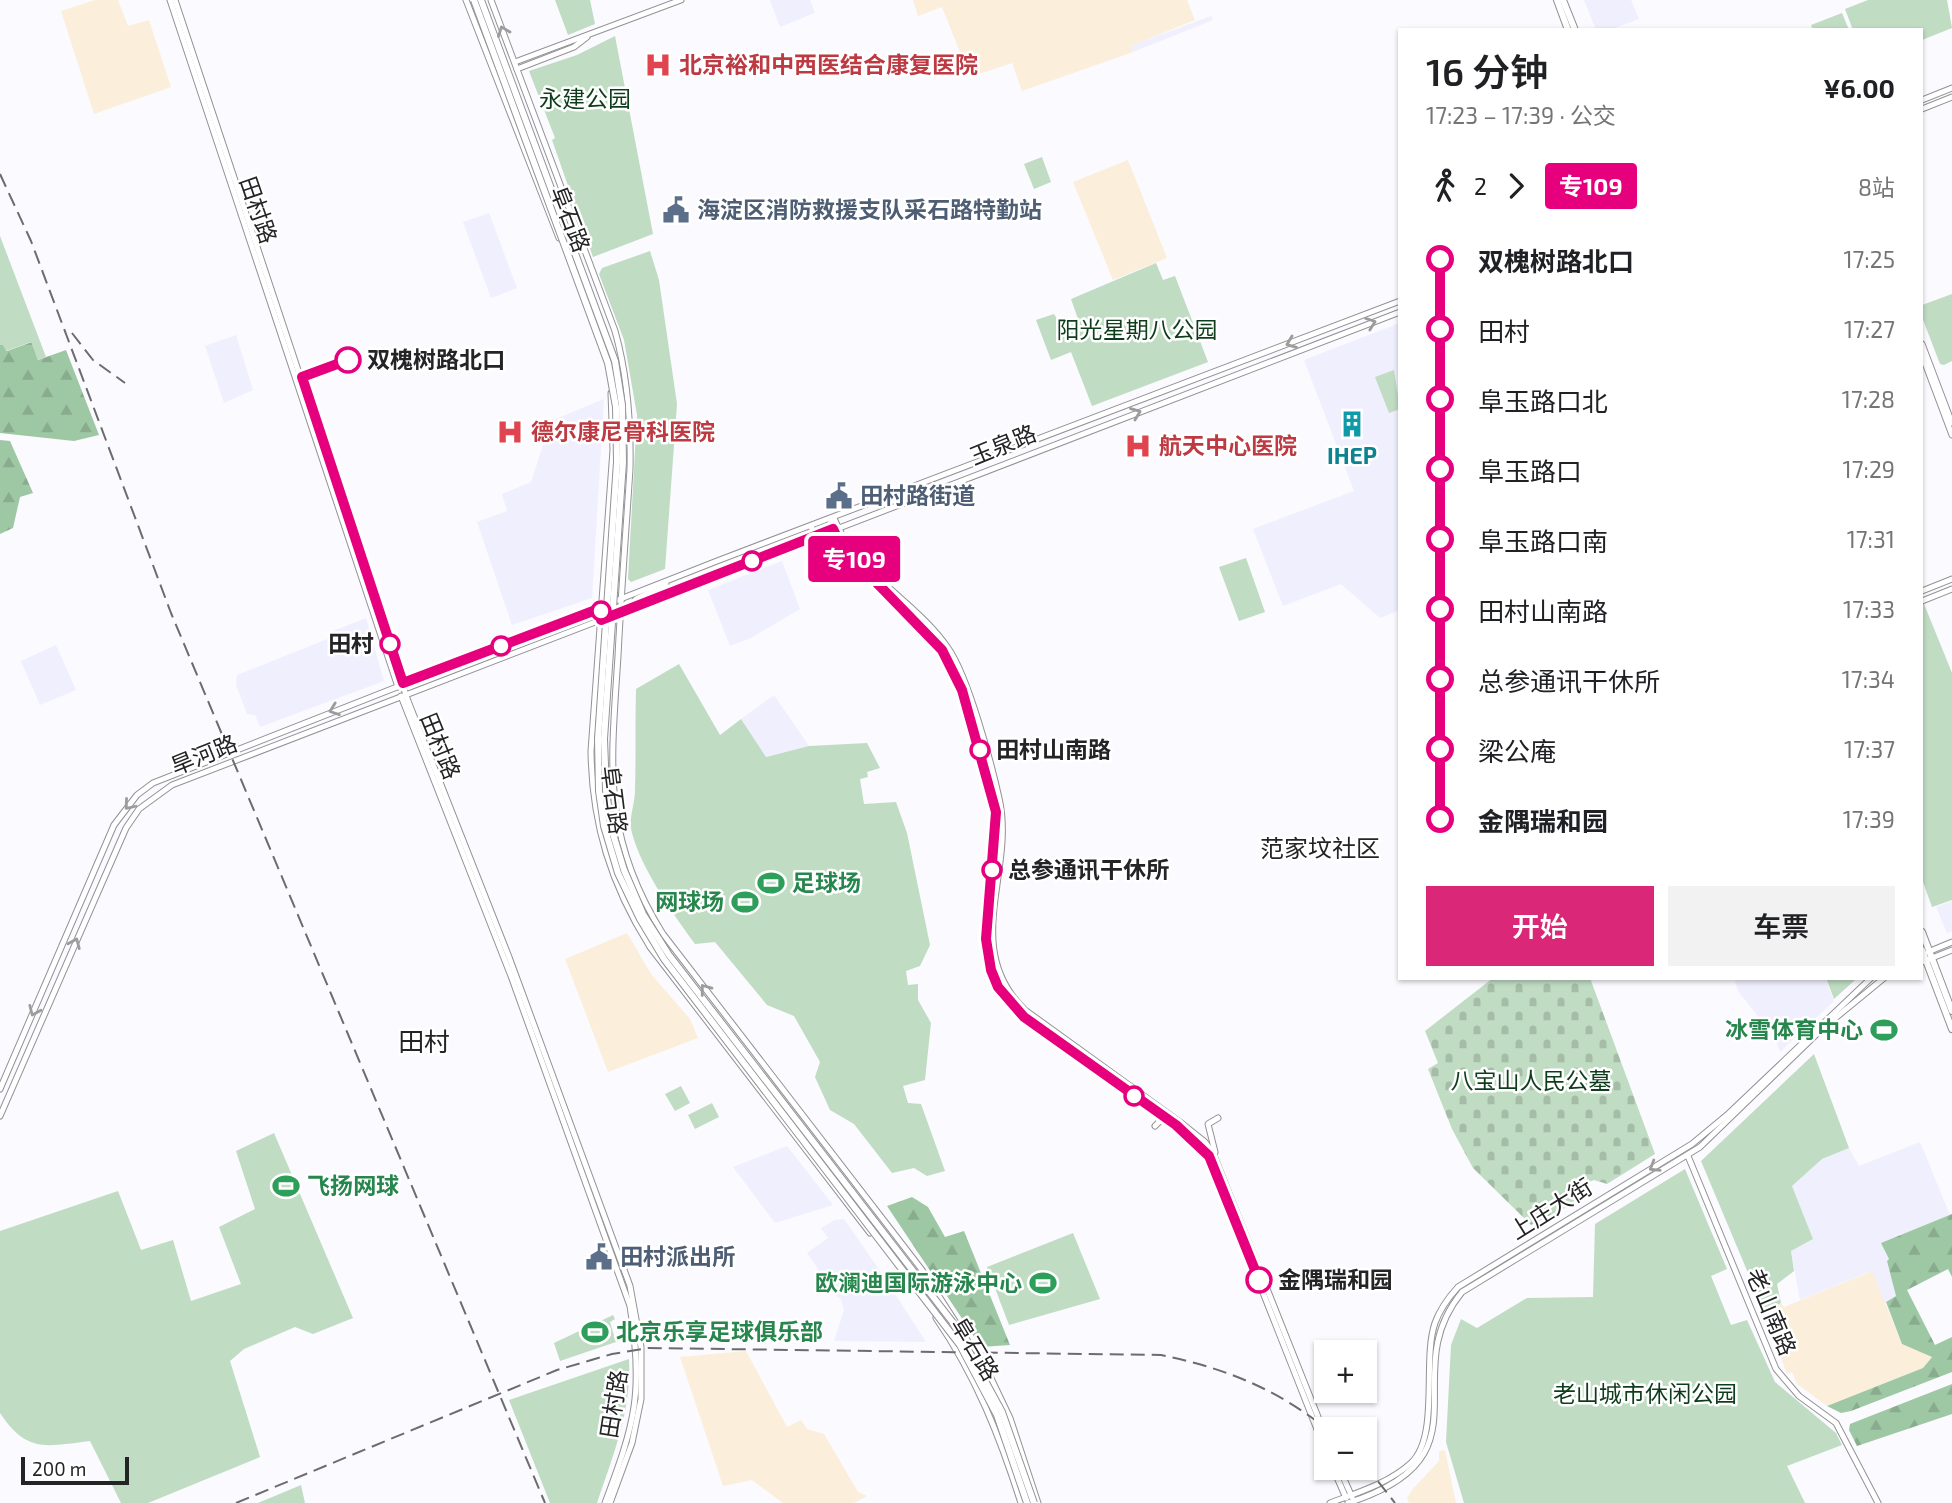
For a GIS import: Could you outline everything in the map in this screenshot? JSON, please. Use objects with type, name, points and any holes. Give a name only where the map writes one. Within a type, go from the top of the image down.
[{"type":"highway","name":"阜石路","points":[[474,0],[596,323],[613,386],[617,462],[598,765],[604,825],[618,873],[640,919],[664,959],[960,1345],[996,1415],[1027,1503]]},
{"type":"highway","name":"阜石路","points":[[481,0],[599,311],[619,385],[623,462],[604,765],[610,824],[624,870],[643,914],[669,955],[954,1324],[1002,1412],[1036,1503]]},
{"type":"highway","points":[[1556,0],[1567,28]]},
{"type":"highway","points":[[1563,0],[1574,28]]},
{"type":"highway","points":[[1925,955],[1952,1011]]},
{"type":"highway","points":[[1925,955],[1952,1029]]},
{"type":"main road","name":"田村路","points":[[172,0],[400,685],[509,957],[630,1286],[641,1347],[642,1399],[632,1443],[610,1503]]},
{"type":"main road","name":"阜石路","points":[[466,0],[595,330],[611,394],[612,450],[592,751],[593,796],[600,838],[623,901],[650,947],[947,1334],[985,1401],[1021,1503]]},
{"type":"main road","name":"阜石路","points":[[491,0],[615,331],[626,377],[631,422],[631,457],[611,785],[618,833],[634,883],[663,934],[922,1270],[989,1374],[1010,1418],[1036,1503]]},
{"type":"main road","points":[[515,62],[681,0]]},
{"type":"main road","points":[[517,69],[574,47],[593,34]]},
{"type":"main road","points":[[501,86],[506,79],[513,81],[532,130],[545,143]]},
{"type":"main road","points":[[1923,100],[1952,86]]},
{"type":"main road","points":[[1923,109],[1952,97]]},
{"type":"main road","name":"玉泉路","points":[[601,608],[1398,302]]},
{"type":"main road","name":"玉泉路","points":[[601,620],[789,545],[1398,313]]},
{"type":"main road","points":[[1322,331],[1327,335],[1325,340]]},
{"type":"main road","points":[[1923,347],[1952,423]]},
{"type":"main road","points":[[1923,358],[1952,435]]},
{"type":"main road","points":[[1081,434],[1077,430],[1083,422]]},
{"type":"main road","points":[[1046,436],[1050,440],[1046,447]]},
{"type":"main road","points":[[855,522],[851,515],[875,502]]},
{"type":"main road","points":[[832,518],[841,546],[942,650],[962,690],[996,812],[986,939],[991,970],[998,987],[1024,1017],[1198,1144],[1216,1167],[1314,1421]]},
{"type":"main road","points":[[789,545],[794,539],[813,531],[811,526]]},
{"type":"main road","points":[[835,529],[948,647],[961,673],[1002,811],[992,937],[995,958],[1005,986],[1025,1010],[1205,1142],[1218,1162]]},
{"type":"main road","points":[[1923,591],[1952,579]]},
{"type":"main road","points":[[636,606],[633,604],[636,599],[660,589],[671,580]]},
{"type":"main road","points":[[1923,601],[1952,589]]},
{"type":"main road","name":"旱河路","points":[[0,1090],[114,825],[137,795],[168,775],[601,608]]},
{"type":"main road","name":"旱河路","points":[[0,1116],[126,828],[139,809],[172,785],[601,620]]},
{"type":"main road","name":"田村路","points":[[404,695],[511,976],[630,1306],[638,1358],[637,1398],[631,1430],[605,1503]]},
{"type":"main road","points":[[1925,955],[1952,942]]},
{"type":"main road","points":[[1925,955],[1952,950]]},
{"type":"main road","name":"上庄大街","points":[[1351,1501],[1399,1472],[1419,1453],[1425,1432],[1433,1328],[1444,1304],[1458,1287],[1684,1150],[1727,1115],[1869,980]]},
{"type":"main road","name":"上庄大街","points":[[1330,1503],[1351,1501],[1391,1485],[1413,1469],[1425,1455],[1432,1430],[1439,1330],[1448,1310],[1462,1292],[1688,1156],[1732,1118],[1822,1029],[1882,980]]},
{"type":"main road","points":[[0,1090],[9,1095]]},
{"type":"main road","points":[[1154,1111],[1160,1121],[1155,1126]]},
{"type":"main road","points":[[1218,1118],[1211,1121],[1208,1127],[1218,1162],[1318,1417]]},
{"type":"main road","name":"老山南路","points":[[1684,1150],[1776,1369],[1799,1396],[1836,1423],[1878,1503]]},
{"type":"main road","points":[[1340,1480],[1351,1501]]},
{"type":"main road","points":[[1343,1480],[1351,1501]]},
{"type":"shaded area","points":[[95,0],[118,0],[128,26],[149,20],[171,87],[94,114],[61,11]]},
{"type":"shaded area","points":[[770,0],[810,0],[815,13],[780,27]]},
{"type":"shaded area","points":[[913,0],[1187,0],[1195,20],[1131,46],[1133,52],[1022,91],[1012,63],[970,77],[942,7],[918,16]]},
{"type":"shaded area","points":[[1584,0],[1631,0],[1639,19],[1615,28],[1595,28]]},
{"type":"shaded area","points":[[1211,16],[1213,20],[1133,52],[1130,46]]},
{"type":"shaded area","points":[[1128,160],[1167,258],[1113,280],[1073,182]]},
{"type":"shaded area","points":[[489,213],[517,288],[491,298],[463,222]]},
{"type":"shaded area","points":[[1398,324],[1398,611],[1380,618],[1341,584],[1283,606],[1253,529],[1354,491],[1304,360]]},
{"type":"shaded area","points":[[236,335],[253,390],[224,403],[205,346]]},
{"type":"shaded area","points":[[604,399],[592,598],[512,625],[477,522],[507,511],[502,494],[531,482],[551,421]]},
{"type":"shaded area","points":[[782,561],[800,609],[751,638],[730,646],[708,590]]},
{"type":"shaded area","points":[[366,618],[384,681],[260,727],[255,715],[247,714],[236,685],[237,675],[330,638],[328,633]]},
{"type":"shaded area","points":[[56,645],[76,690],[40,705],[21,661]]},
{"type":"shaded area","points":[[774,695],[809,746],[765,757],[741,719]]},
{"type":"shaded area","points":[[1952,901],[1952,931],[1947,933],[1936,907]]},
{"type":"shaded area","points":[[627,933],[651,974],[690,1019],[698,1038],[608,1072],[565,959]]},
{"type":"shaded area","points":[[1735,980],[1826,980],[1834,1001],[1780,1052],[1769,1023],[1764,1024],[1738,991]]},
{"type":"shaded area","points":[[1920,1142],[1950,1215],[1881,1243],[1889,1259],[1887,1261],[1896,1296],[1884,1303],[1871,1271],[1800,1300],[1791,1251],[1813,1239],[1792,1186],[1822,1159],[1849,1148],[1859,1166]]},
{"type":"shaded area","points":[[787,1146],[833,1205],[775,1223],[733,1167]]},
{"type":"shaded area","points":[[844,1219],[926,1342],[834,1341],[844,1310],[840,1297],[838,1298],[807,1253],[828,1238],[821,1228],[835,1220]]},
{"type":"shaded area","points":[[1872,1271],[1902,1344],[1932,1356],[1923,1368],[1827,1406],[1797,1384],[1792,1372],[1787,1374],[1764,1311],[1781,1303],[1784,1307]]},
{"type":"shaded area","points":[[746,1351],[787,1427],[801,1420],[807,1429],[824,1434],[858,1492],[867,1496],[854,1503],[783,1503],[752,1480],[723,1486],[680,1357]]},
{"type":"shaded area","points":[[1445,1450],[1456,1503],[1409,1503],[1407,1498],[1412,1490],[1439,1461],[1439,1451]]},
{"type":"green space","points":[[555,0],[590,0],[595,24],[568,35]]},
{"type":"green space","points":[[1868,0],[1947,0],[1952,28],[1923,40],[1923,28],[1852,28],[1845,9]]},
{"type":"green space","points":[[1842,13],[1848,28],[1812,28],[1811,25]]},
{"type":"green space","name":"永建公园","points":[[615,36],[653,234],[593,257],[552,140],[555,138],[529,71],[577,55]]},
{"type":"green space","points":[[1042,157],[1051,182],[1034,189],[1024,164]]},
{"type":"green space","points":[[0,236],[46,357],[38,360],[31,342],[6,351],[3,345],[0,345]]},
{"type":"green space","points":[[650,251],[659,280],[677,404],[665,569],[631,582],[628,579],[637,415],[624,340],[599,274],[602,268]]},
{"type":"green space","name":"阳光星期八公园","points":[[1156,263],[1163,280],[1175,276],[1208,362],[1092,406],[1071,352],[1051,360],[1036,320],[1054,314],[1061,326],[1078,319],[1071,299]]},
{"type":"green space","points":[[1952,294],[1952,361],[1944,365],[1940,364],[1923,320],[1923,305]]},
{"type":"green space","points":[[32,342],[38,360],[66,350],[99,435],[74,441],[0,433],[0,345],[3,344],[7,351]]},
{"type":"green space","points":[[1394,370],[1398,410],[1389,413],[1375,377]]},
{"type":"green space","points":[[0,440],[10,441],[33,493],[20,497],[13,528],[0,534]]},
{"type":"green space","points":[[1246,558],[1265,612],[1239,621],[1219,567]]},
{"type":"green space","points":[[1923,601],[1952,673],[1952,900],[1932,907],[1923,882]]},
{"type":"green space","points":[[679,664],[720,735],[741,719],[766,757],[809,746],[867,743],[880,768],[867,772],[868,777],[860,779],[864,804],[896,802],[907,833],[930,945],[920,966],[906,971],[908,985],[918,984],[918,1000],[931,1023],[925,1080],[903,1086],[908,1103],[921,1104],[945,1171],[927,1176],[914,1168],[892,1173],[854,1124],[830,1110],[815,1077],[820,1062],[794,1016],[767,1005],[715,942],[695,944],[650,876],[636,847],[631,827],[635,790],[636,689]]},
{"type":"green space","name":"八宝山人民公墓","points":[[1490,980],[1591,980],[1655,1154],[1607,1184],[1594,1180],[1586,1184],[1578,1192],[1573,1204],[1531,1225],[1473,1168],[1452,1129],[1428,1069],[1438,1063],[1425,1031]]},
{"type":"green space","points":[[1827,980],[1855,980],[1834,999]]},
{"type":"green space","points":[[1814,1054],[1849,1148],[1822,1159],[1792,1186],[1813,1239],[1791,1251],[1794,1271],[1777,1284],[1781,1303],[1764,1311],[1701,1161]]},
{"type":"green space","points":[[681,1086],[690,1103],[675,1111],[665,1094]]},
{"type":"green space","points":[[712,1103],[719,1117],[695,1129],[688,1115]]},
{"type":"green space","points":[[274,1133],[353,1318],[313,1334],[295,1327],[244,1349],[230,1361],[260,1457],[148,1503],[121,1503],[90,1441],[50,1445],[29,1441],[19,1435],[0,1413],[0,1231],[118,1191],[141,1250],[173,1240],[191,1301],[241,1284],[219,1227],[255,1209],[236,1151]]},
{"type":"green space","name":"老山城市休闲公园","points":[[1685,1169],[1727,1269],[1711,1276],[1731,1325],[1747,1320],[1775,1382],[1836,1433],[1842,1445],[1787,1466],[1805,1503],[1464,1503],[1446,1442],[1451,1345],[1461,1319],[1477,1328],[1527,1298],[1593,1297],[1595,1224]]},
{"type":"green space","points":[[912,1197],[928,1207],[945,1237],[964,1231],[1010,1345],[981,1347],[887,1206]]},
{"type":"green space","points":[[1952,1214],[1952,1277],[1948,1269],[1907,1290],[1935,1345],[1952,1337],[1952,1372],[1851,1411],[1841,1413],[1827,1406],[1923,1368],[1932,1357],[1902,1344],[1886,1302],[1896,1296],[1887,1261],[1889,1259],[1881,1243]]},
{"type":"green space","name":"欧澜迪国际游泳中心","points":[[1073,1233],[1100,1299],[1009,1325],[987,1267]]},
{"type":"green space","name":"北京乐享足球俱乐部","points":[[613,1315],[615,1319],[610,1322],[616,1342],[560,1361],[554,1343]]},
{"type":"green space","points":[[629,1359],[628,1396],[624,1414],[597,1503],[550,1503],[509,1400]]},
{"type":"green space","points":[[1952,1384],[1952,1414],[1857,1446],[1849,1430],[1850,1424]]},
{"type":"green space","points":[[301,1485],[305,1503],[258,1503]]},
{"type":"railway","points":[[0,174],[31,241],[171,613],[545,1503]]},
{"type":"railway","points":[[72,333],[93,360],[125,383]]},
{"type":"railway","points":[[236,1503],[557,1370],[612,1354],[648,1348],[1161,1355],[1207,1366],[1249,1382],[1314,1420]]},
{"type":"railway","points":[[1377,1480],[1395,1503]]},
{"type":"bus line","name":"专109","points":[[348,360],[302,377],[403,683],[601,608],[601,620],[833,529],[841,546],[942,650],[962,690],[996,812],[986,939],[991,970],[998,987],[1024,1017],[1176,1125],[1209,1156],[1216,1167],[1259,1280]]},
{"type":"place","name":"北京裕和中西医结合康复医院","points":[[658,65]]},
{"type":"place","name":"海淀区消防救援支队采石路特勤站","points":[[676,210]]},
{"type":"place","name":"双槐树路北口","points":[[348,360]]},
{"type":"place","name":"IHEP","points":[[1352,424]]},
{"type":"place","name":"德尔康尼骨科医院","points":[[510,432]]},
{"type":"place","name":"航天中心医院","points":[[1138,446]]},
{"type":"place","name":"田村路街道","points":[[839,496]]},
{"type":"place","name":"田村","points":[[390,644]]},
{"type":"place","name":"田村山南路","points":[[980,750]]},
{"type":"place","name":"总参通讯干休所","points":[[992,870]]},
{"type":"place","name":"足球场","points":[[771,883]]},
{"type":"place","name":"网球场","points":[[745,902]]},
{"type":"place","name":"冰雪体育中心","points":[[1884,1030]]},
{"type":"place","name":"飞扬网球","points":[[286,1186]]},
{"type":"place","name":"田村派出所","points":[[599,1257]]},
{"type":"place","name":"金隅瑞和园","points":[[1259,1280]]},
{"type":"place","name":"欧澜迪国际游泳中心","points":[[1043,1283]]},
{"type":"place","name":"北京乐享足球俱乐部","points":[[595,1332]]},
{"type":"district","name":"范家坟社区","points":[[1320,849]]},
{"type":"district","name":"田村","points":[[424,1042]]}]
